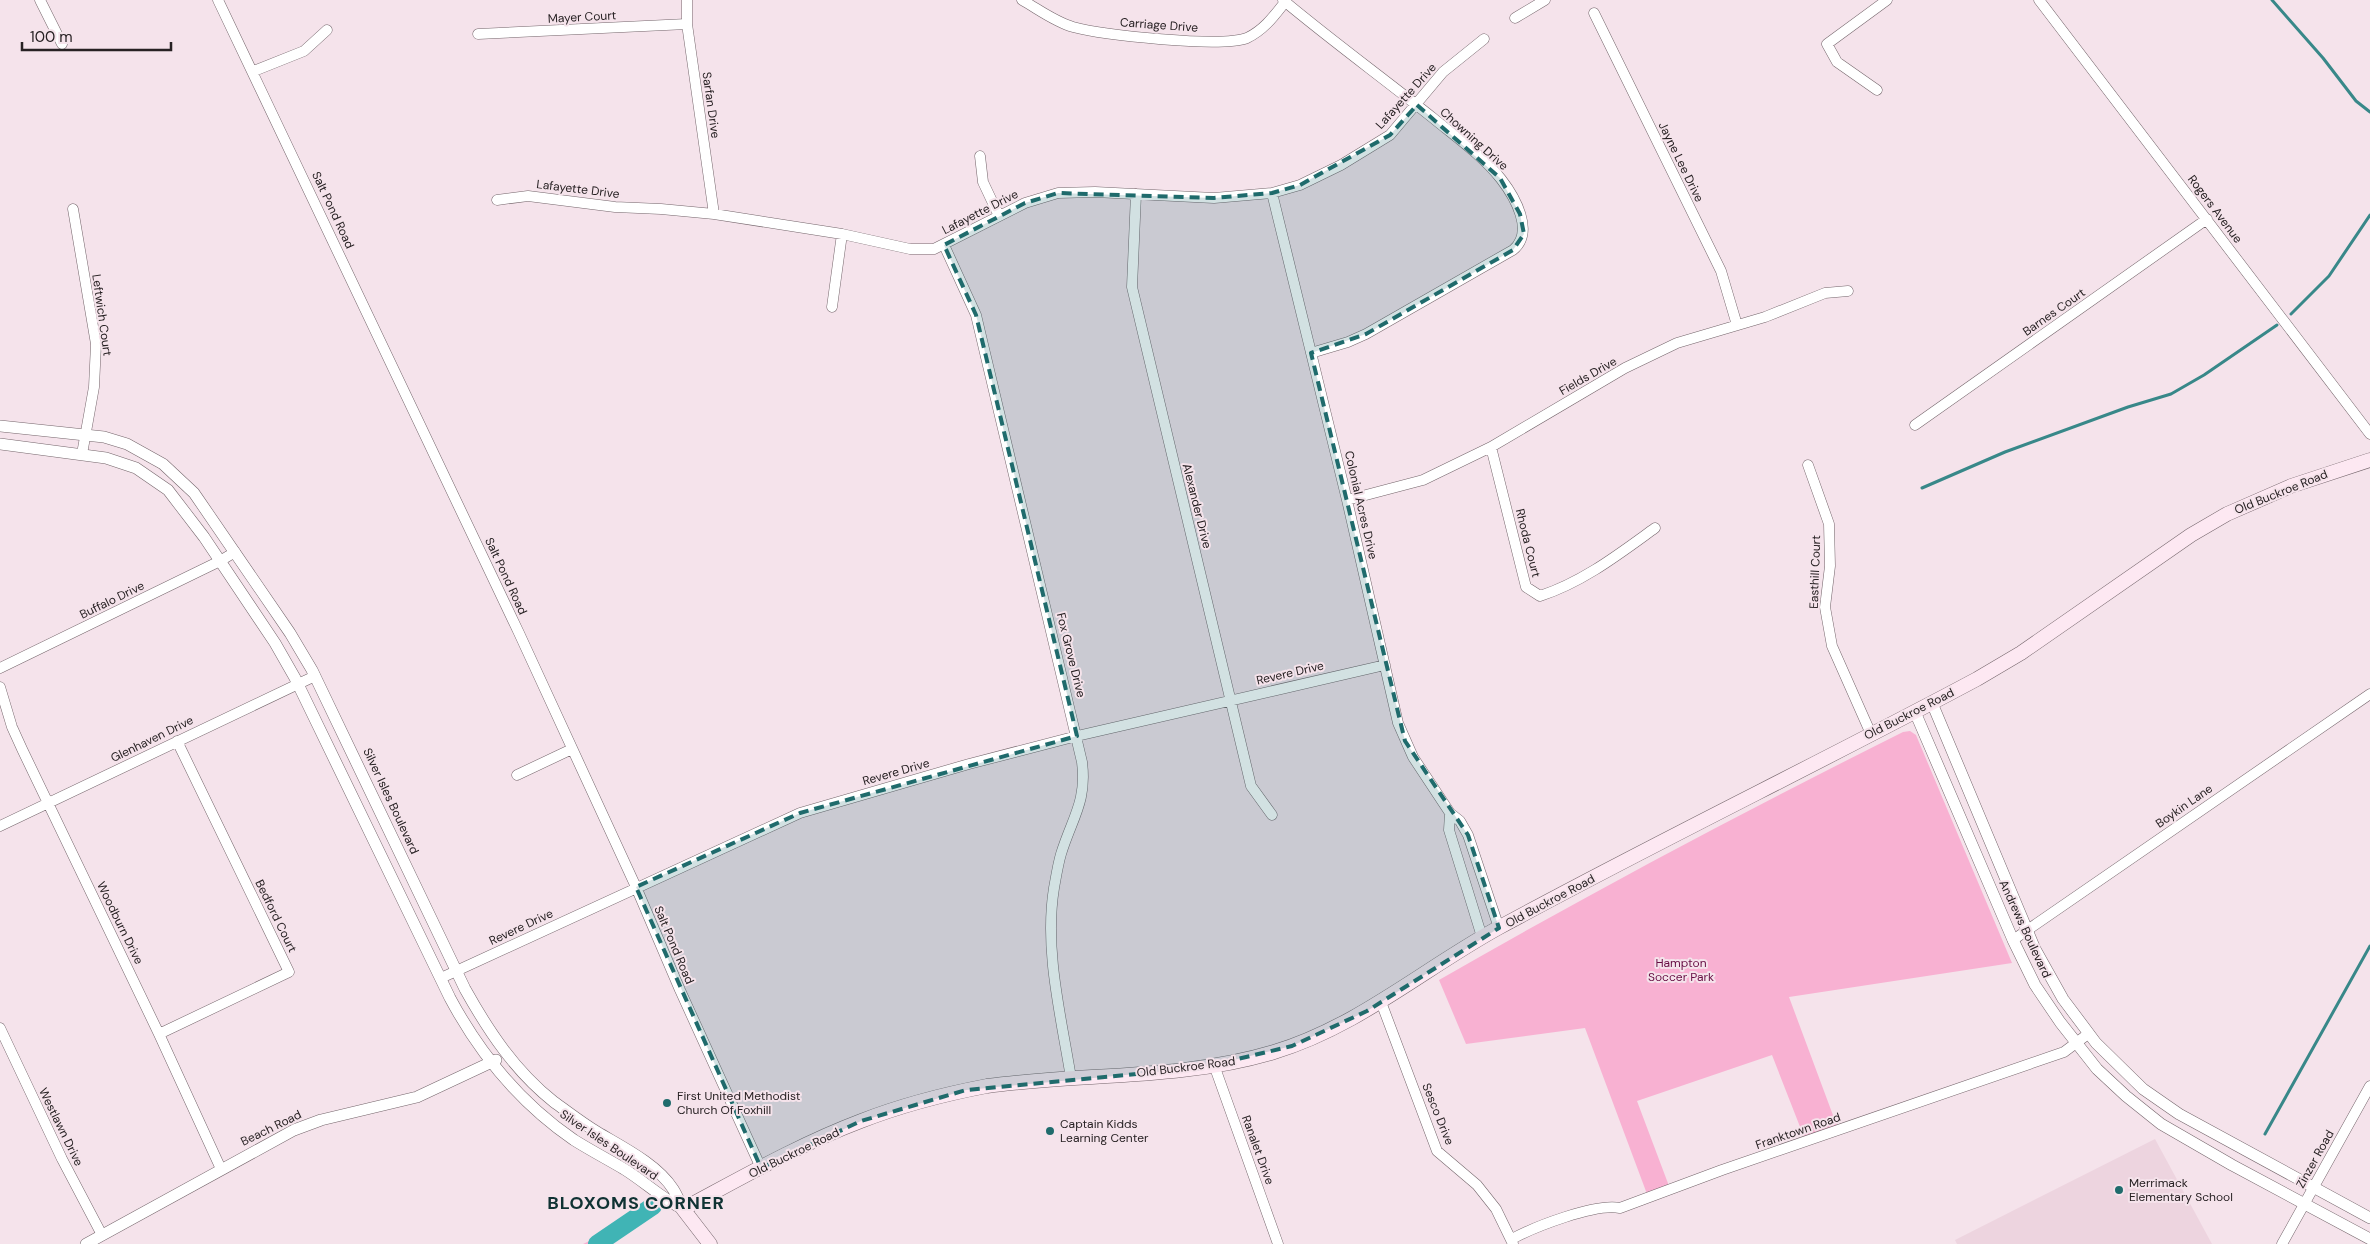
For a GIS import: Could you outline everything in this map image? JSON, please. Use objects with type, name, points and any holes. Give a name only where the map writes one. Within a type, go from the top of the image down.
[{"type":"main road","name":"Old Buckroe Road","points":[[683,1209],[841,1129],[894,1110],[987,1086],[1214,1065],[1292,1046],[1331,1030],[1381,1002],[1498,928],[1664,840],[1915,712],[2021,653],[2191,535],[2226,514],[2291,486],[2370,460]]},
{"type":"main road","points":[[683,1209],[710,1244]]},
{"type":"street","points":[[40,0],[62,44]]},
{"type":"street","name":"Salt Pond Road","points":[[218,0],[254,71],[572,749],[636,887],[680,990],[761,1168]]},
{"type":"street","name":"Sarfan Drive","points":[[687,0],[687,24],[714,214]]},
{"type":"street","points":[[1514,18],[1545,0]]},
{"type":"street","points":[[1877,90],[1837,62],[1827,44],[1887,0]]},
{"type":"street","name":"Rogers Avenue","points":[[2039,0],[2370,434]]},
{"type":"street","name":"Carriage Drive","points":[[1028,1],[1071,27],[1135,37],[1211,41],[1245,38],[1258,32],[1272,19],[1284,1]]},
{"type":"street","name":"Chowning Drive","points":[[1284,1],[1417,105],[1487,164],[1500,178],[1520,214],[1524,227],[1522,240],[1513,250],[1366,334],[1348,342],[1311,353]]},
{"type":"street","name":"Jayne Lee Drive","points":[[1594,13],[1721,271],[1738,325]]},
{"type":"street","name":"Mayer Court","points":[[478,34],[687,24]]},
{"type":"street","points":[[254,71],[304,51],[327,30]]},
{"type":"street","name":"Lafayette Drive","points":[[498,200],[528,196],[614,208],[661,209],[714,214],[842,234],[917,250],[934,249],[1025,203],[1058,194],[1083,191],[1214,198],[1272,193],[1316,179],[1390,135],[1443,72],[1484,39]]},
{"type":"street","points":[[980,156],[983,182],[999,216]]},
{"type":"street","name":"Colonial Acres Drive","points":[[1272,193],[1347,500],[1394,705],[1405,741],[1450,813],[1460,821],[1468,835],[1498,928]]},
{"type":"street","name":"Alexander Drive","points":[[1136,194],[1132,287],[1251,786],[1257,797],[1272,814]]},
{"type":"street","name":"Leftwich Court","points":[[73,209],[96,344],[94,387],[82,454]]},
{"type":"street","name":"Barnes Court","points":[[1915,425],[2207,219]]},
{"type":"street","points":[[832,306],[842,234]]},
{"type":"street","name":"Fox Grove Drive","points":[[944,245],[976,315],[1077,736],[1084,776],[1083,792],[1061,854],[1054,889],[1051,920],[1054,974],[1071,1078]]},
{"type":"street","name":"Fields Drive","points":[[1347,500],[1423,480],[1491,447],[1625,368],[1677,343],[1765,318],[1825,293],[1848,292]]},
{"type":"street","name":"Silver Isles Boulevard","points":[[0,426],[104,438],[127,444],[163,464],[194,493],[290,634],[315,676],[457,971],[477,1010],[507,1055],[524,1075],[552,1101],[595,1131],[630,1150],[660,1176],[672,1188],[683,1209]]},
{"type":"street","name":"Silver Isles Boulevard","points":[[0,444],[82,454],[122,462],[152,477],[168,490],[220,561],[275,643],[298,684],[462,1019],[491,1062],[509,1084],[542,1116],[576,1141],[637,1177],[662,1199],[683,1209]]},
{"type":"street","name":"Rhoda Court","points":[[1491,447],[1526,587],[1540,596],[1558,590],[1603,566],[1655,528]]},
{"type":"street","name":"Easthill Court","points":[[1808,465],[1829,524],[1830,566],[1825,607],[1832,646],[1871,734]]},
{"type":"street","name":"Buffalo Drive","points":[[0,668],[235,552]]},
{"type":"street","name":"Revere Drive","points":[[441,978],[800,813],[969,764],[1077,736],[1385,665]]},
{"type":"street","name":"Glenhaven Drive","points":[[0,826],[315,676]]},
{"type":"street","name":"Woodburn Drive","points":[[0,687],[12,727],[159,1034],[221,1169]]},
{"type":"street","name":"Boykin Lane","points":[[2012,940],[2370,694]]},
{"type":"street","name":"Andrews Boulevard","points":[[1932,703],[2027,931],[2047,973],[2088,1034],[2128,1076],[2162,1103],[2200,1126],[2370,1218]]},
{"type":"street","name":"Andrews Boulevard","points":[[1915,712],[2012,940],[2035,986],[2077,1045],[2104,1076],[2161,1124],[2370,1239]]},
{"type":"street","name":"Bedford Court","points":[[159,1034],[289,972],[177,741]]},
{"type":"street","points":[[517,774],[572,749]]},
{"type":"street","name":"Colonial Acres Drive","points":[[1450,813],[1449,830],[1482,937]]},
{"type":"street","name":"Sesco Drive","points":[[1381,1002],[1437,1151],[1477,1185],[1496,1209],[1512,1242]]},
{"type":"street","name":"Westlawn Drive","points":[[0,1028],[62,1159],[102,1235]]},
{"type":"street","name":"Franktown Road","points":[[1512,1242],[1527,1231],[1575,1215],[1611,1206],[1620,1208],[1722,1170],[2055,1055],[2077,1045],[2088,1034]]},
{"type":"street","name":"Beach Road","points":[[86,1244],[294,1130],[330,1118],[417,1096],[507,1055]]},
{"type":"street","name":"Ranalet Drive","points":[[1214,1065],[1278,1244]]},
{"type":"street","name":"Zinzer Road","points":[[2282,1244],[2369,1089]]},
{"type":"highlighted area","points":[[1417,105],[1500,178],[1520,214],[1524,234],[1513,250],[1366,334],[1311,353],[1405,741],[1468,835],[1499,928],[1367,1011],[1292,1046],[1200,1068],[966,1090],[861,1121],[761,1168],[636,887],[800,813],[1077,736],[976,315],[944,245],[1025,203],[1058,193],[1214,198],[1272,193],[1300,185],[1390,135]]},
{"type":"shaded area","name":"Merrimack Elementary School","points":[[2155,1139],[2212,1244],[1957,1244],[1955,1240]]},
{"type":"green space","name":"Hampton Soccer Park","points":[[1910,731],[1916,735],[2012,963],[1789,997],[1837,1126],[1804,1137],[1772,1055],[1637,1101],[1669,1186],[1647,1194],[1585,1028],[1466,1044],[1439,980],[1554,915],[1727,822],[1903,732]]},
{"type":"green space","points":[[644,1205],[654,1211],[643,1223],[626,1231],[610,1244],[583,1244],[602,1235]]},
{"type":"waterway","points":[[2272,0],[2323,58],[2356,101],[2370,112]]},
{"type":"waterway","points":[[2291,314],[2329,276],[2370,215]]},
{"type":"waterway","points":[[1922,488],[2005,452],[2128,407],[2171,394],[2204,375],[2277,325]]},
{"type":"waterway","points":[[2265,1134],[2370,946]]},
{"type":"waterway","points":[[597,1244],[653,1206]]},
{"type":"place","name":"First United Methodist Church Of Foxhill","points":[[667,1103]]},
{"type":"place","name":"Captain Kidds Learning Center","points":[[1050,1131]]},
{"type":"place","name":"Merrimack Elementary School","points":[[2119,1190]]},
{"type":"district","name":"BLOXOMS CORNER","points":[[636,1203]]}]
